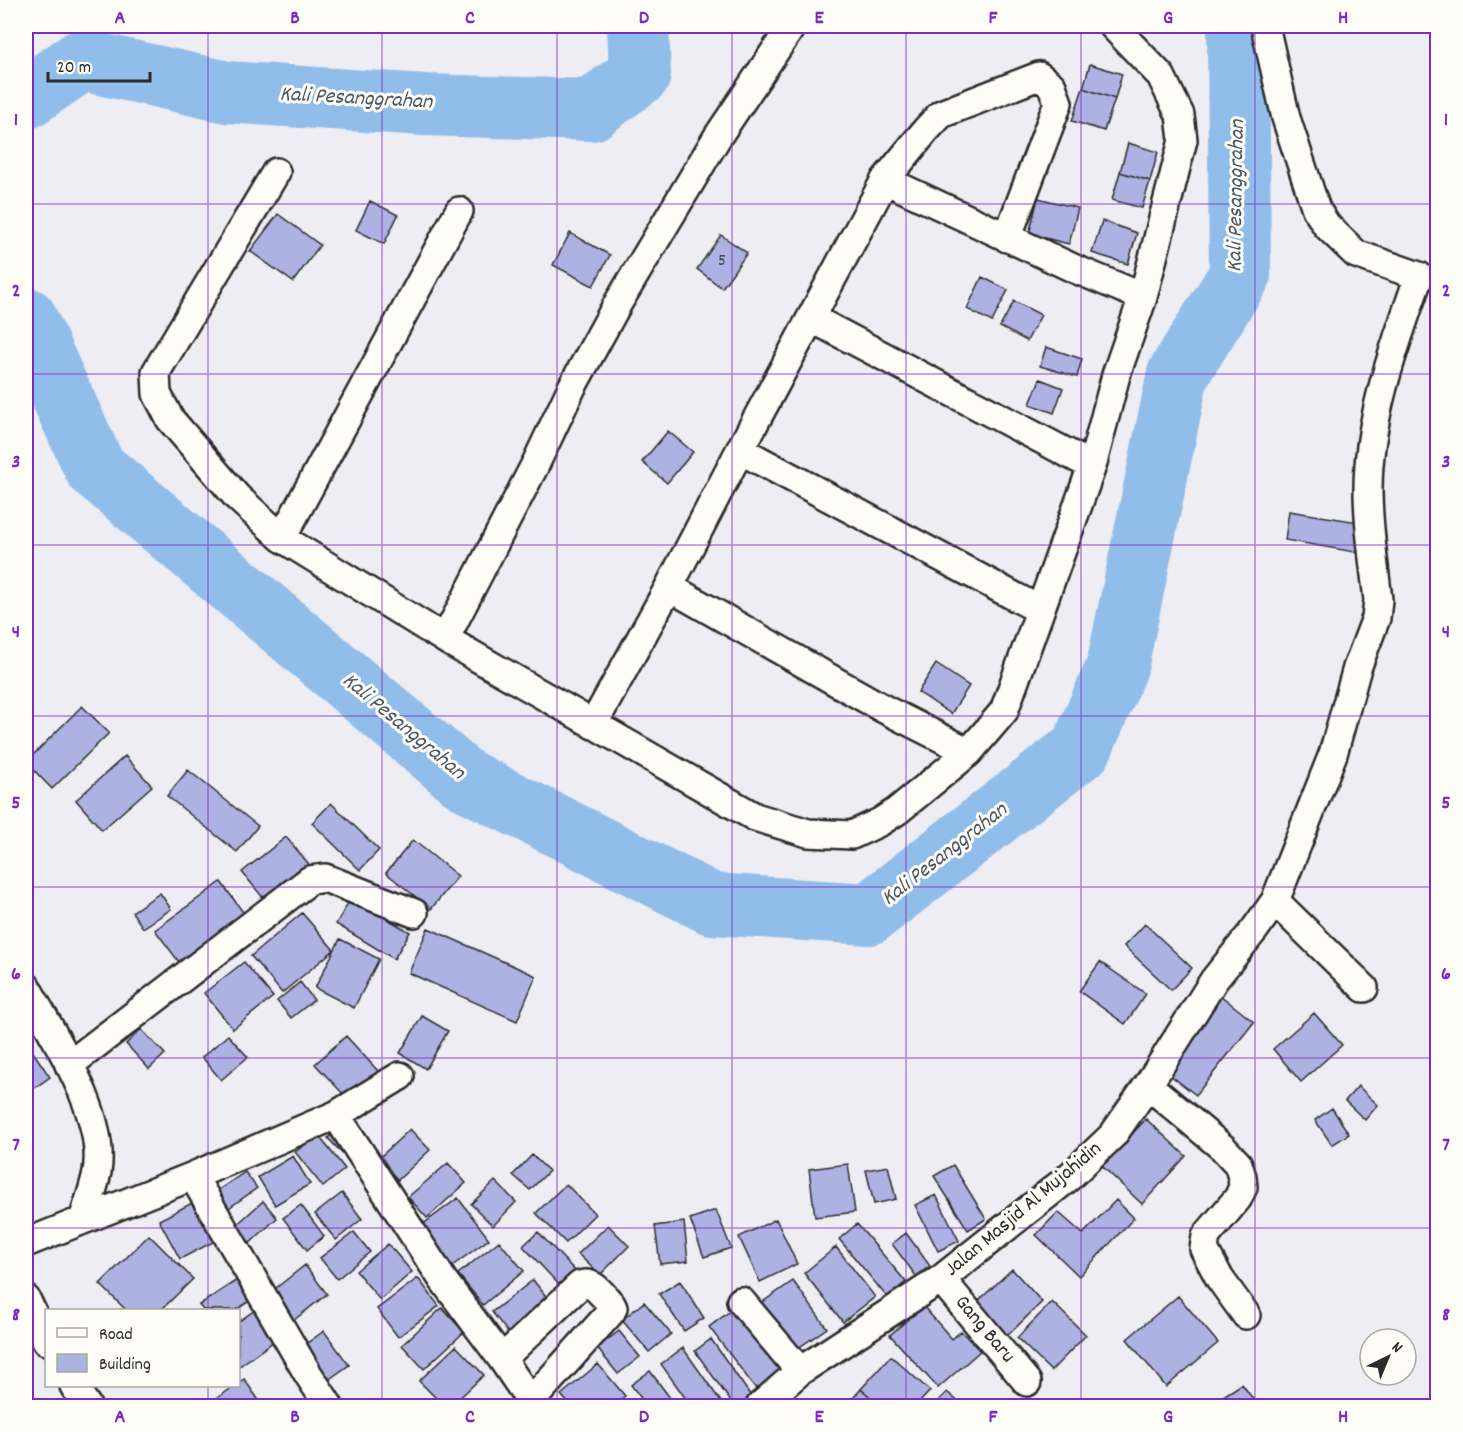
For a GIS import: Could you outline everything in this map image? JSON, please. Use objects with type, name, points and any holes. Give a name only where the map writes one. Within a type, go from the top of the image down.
[{"type":"street","points":[[445,639],[536,463],[572,387],[618,303],[718,136],[792,26]]},
{"type":"street","points":[[276,172],[156,372],[157,394],[170,419],[237,497],[282,538],[445,639],[755,818],[808,833],[852,835],[880,822],[969,753],[1004,711],[1092,466],[1116,375],[1143,297],[1183,140],[1180,115],[1161,76],[1113,26]]},
{"type":"street","name":"Jalan Masjid Al Mujahidin","points":[[760,1407],[800,1371],[941,1279],[1051,1192],[1113,1135],[1148,1085],[1214,980],[1275,901],[1333,754],[1357,668],[1376,618],[1378,600],[1368,490],[1377,410],[1393,349],[1419,276],[1356,254],[1327,226],[1316,209],[1286,118],[1265,26]]},
{"type":"street","points":[[593,725],[669,587],[885,180],[942,114],[1039,76],[1052,86],[1058,103],[1007,238]]},
{"type":"street","points":[[885,180],[1074,269],[1143,297]]},
{"type":"street","points":[[282,538],[459,211]]},
{"type":"street","points":[[811,318],[1092,466]]},
{"type":"street","points":[[740,450],[1041,610]]},
{"type":"street","points":[[669,587],[884,709],[969,753]]},
{"type":"street","points":[[69,1065],[310,880],[325,878],[414,913]]},
{"type":"street","points":[[1275,901],[1364,988]]},
{"type":"street","points":[[26,986],[91,1110],[97,1139],[98,1170],[83,1220]]},
{"type":"street","points":[[26,1243],[193,1176],[336,1115],[400,1076]]},
{"type":"street","points":[[1148,1085],[1223,1148],[1238,1164],[1243,1187],[1238,1197],[1206,1236],[1204,1249],[1220,1279],[1246,1315]]},
{"type":"street","points":[[336,1115],[443,1280],[502,1359],[532,1404],[613,1308],[592,1284],[586,1282],[580,1285],[502,1359]]},
{"type":"street","points":[[193,1176],[329,1407]]},
{"type":"street","name":"Gang Baru","points":[[941,1279],[1027,1382]]},
{"type":"street","points":[[26,1299],[45,1339]]},
{"type":"street","points":[[741,1301],[800,1371]]},
{"type":"street","points":[[75,1387],[87,1407]]},
{"type":"building","points":[[1090,64],[1122,74],[1115,99],[1083,88]]},
{"type":"building","points":[[1083,88],[1115,99],[1104,131],[1072,121]]},
{"type":"building","points":[[1128,143],[1158,152],[1150,181],[1120,172]]},
{"type":"building","points":[[1120,172],[1150,181],[1142,208],[1112,200]]},
{"type":"building","points":[[1038,198],[1078,208],[1069,244],[1029,234]]},
{"type":"building","points":[[370,201],[398,215],[384,244],[356,230]]},
{"type":"building","points":[[278,214],[320,245],[293,282],[250,251]]},
{"type":"building","points":[[1102,221],[1137,233],[1128,264],[1092,253]]},
{"type":"building","points":[[570,233],[610,255],[593,286],[553,265]]},
{"type":"building","points":[[721,235],[747,253],[722,288],[697,269]]},
{"type":"building","points":[[982,277],[1008,290],[992,322],[967,309]]},
{"type":"building","points":[[1014,301],[1041,315],[1027,341],[1000,327]]},
{"type":"building","points":[[1046,347],[1082,359],[1077,377],[1040,366]]},
{"type":"building","points":[[1040,379],[1063,388],[1054,413],[1030,404]]},
{"type":"building","points":[[668,431],[693,452],[667,483],[642,462]]},
{"type":"building","points":[[1289,511],[1365,523],[1360,553],[1285,540]]},
{"type":"building","points":[[936,664],[969,686],[951,714],[918,692]]},
{"type":"building","points":[[82,706],[109,733],[52,789],[26,762]]},
{"type":"building","points":[[125,756],[152,786],[102,830],[76,800]]},
{"type":"building","points":[[188,770],[258,826],[237,852],[167,796]]},
{"type":"building","points":[[331,803],[379,850],[360,870],[312,823]]},
{"type":"building","points":[[286,837],[313,869],[269,905],[242,872]]},
{"type":"building","points":[[413,840],[458,876],[431,909],[386,873]]},
{"type":"building","points":[[221,882],[251,923],[185,970],[155,930]]},
{"type":"building","points":[[160,893],[171,909],[143,928],[132,912]]},
{"type":"building","points":[[351,898],[410,932],[394,959],[336,924]]},
{"type":"building","points":[[302,913],[334,950],[282,993],[251,956]]},
{"type":"building","points":[[1145,924],[1192,968],[1171,990],[1124,946]]},
{"type":"building","points":[[428,928],[536,976],[517,1021],[409,973]]},
{"type":"building","points":[[340,939],[379,959],[354,1008],[315,988]]},
{"type":"building","points":[[244,962],[273,997],[233,1029],[204,993]]},
{"type":"building","points":[[1100,962],[1146,994],[1125,1024],[1079,991]]},
{"type":"building","points":[[300,982],[314,1000],[291,1018],[277,1001]]},
{"type":"building","points":[[1220,995],[1254,1022],[1196,1095],[1161,1068]]},
{"type":"building","points":[[1314,1013],[1342,1045],[1301,1082],[1273,1049]]},
{"type":"building","points":[[422,1016],[448,1031],[426,1069],[400,1053]]},
{"type":"building","points":[[141,1029],[165,1054],[149,1069],[126,1044]]},
{"type":"building","points":[[228,1035],[248,1057],[221,1080],[202,1057]]},
{"type":"building","points":[[346,1036],[378,1071],[347,1098],[315,1064]]},
{"type":"building","points":[[33,1052],[50,1077],[26,1094],[26,1057]]},
{"type":"building","points":[[1358,1086],[1378,1105],[1365,1120],[1345,1101]]},
{"type":"building","points":[[1332,1108],[1349,1134],[1332,1145],[1315,1120]]},
{"type":"building","points":[[1146,1119],[1186,1156],[1142,1204],[1102,1166]]},
{"type":"building","points":[[338,1129],[357,1150],[347,1159],[328,1138]]},
{"type":"building","points":[[410,1129],[430,1150],[398,1180],[378,1159]]},
{"type":"building","points":[[318,1135],[345,1169],[323,1187],[295,1152]]},
{"type":"building","points":[[532,1155],[549,1171],[530,1190],[513,1175]]},
{"type":"building","points":[[293,1156],[310,1184],[275,1205],[258,1177]]},
{"type":"building","points":[[448,1163],[466,1183],[427,1218],[408,1197]]},
{"type":"building","points":[[848,1164],[855,1212],[815,1217],[809,1169]]},
{"type":"building","points":[[953,1165],[986,1219],[968,1230],[934,1176]]},
{"type":"building","points":[[888,1166],[896,1199],[874,1204],[866,1170]]},
{"type":"building","points":[[245,1172],[257,1188],[226,1210],[214,1193]]},
{"type":"building","points":[[495,1181],[516,1202],[493,1226],[471,1204]]},
{"type":"building","points":[[566,1184],[595,1214],[566,1243],[536,1213]]},
{"type":"building","points":[[342,1193],[362,1219],[336,1240],[315,1214]]},
{"type":"building","points":[[936,1195],[959,1241],[938,1251],[915,1205]]},
{"type":"building","points":[[458,1198],[489,1239],[448,1269],[418,1228]]},
{"type":"building","points":[[200,1199],[221,1238],[180,1259],[159,1220]]},
{"type":"building","points":[[1116,1200],[1134,1218],[1079,1276],[1036,1235],[1058,1212],[1083,1234]]},
{"type":"building","points":[[263,1201],[277,1218],[247,1246],[232,1229]]},
{"type":"building","points":[[301,1205],[324,1236],[307,1250],[283,1218]]},
{"type":"building","points":[[716,1210],[731,1248],[704,1257],[690,1219]]},
{"type":"building","points":[[776,1219],[797,1264],[760,1282],[739,1237]]},
{"type":"building","points":[[684,1222],[688,1261],[660,1264],[655,1226]]},
{"type":"building","points":[[857,1224],[906,1282],[887,1297],[839,1239]]},
{"type":"building","points":[[608,1225],[629,1246],[600,1275],[578,1254]]},
{"type":"building","points":[[354,1232],[370,1252],[337,1279],[320,1258]]},
{"type":"building","points":[[538,1232],[578,1274],[563,1289],[523,1246]]},
{"type":"building","points":[[906,1233],[930,1266],[916,1276],[892,1244]]},
{"type":"building","points":[[149,1235],[193,1279],[162,1309],[125,1309],[100,1284]]},
{"type":"building","points":[[499,1241],[524,1271],[483,1305],[458,1274]]},
{"type":"building","points":[[388,1244],[412,1272],[380,1300],[356,1271]]},
{"type":"building","points":[[836,1247],[875,1297],[843,1322],[804,1273]]},
{"type":"building","points":[[305,1265],[327,1294],[294,1320],[271,1292]]},
{"type":"building","points":[[1012,1269],[1042,1302],[1003,1340],[971,1308]]},
{"type":"building","points":[[246,1274],[260,1294],[238,1309],[202,1309],[199,1305]]},
{"type":"building","points":[[418,1278],[439,1306],[398,1337],[377,1309]]},
{"type":"building","points":[[533,1280],[553,1305],[512,1338],[492,1312]]},
{"type":"building","points":[[680,1281],[704,1318],[684,1331],[659,1294]]},
{"type":"building","points":[[793,1281],[827,1328],[791,1353],[757,1306]]},
{"type":"building","points":[[1178,1296],[1218,1343],[1166,1387],[1127,1339]]},
{"type":"building","points":[[644,1302],[671,1334],[649,1352],[622,1320]]},
{"type":"building","points":[[1052,1302],[1086,1335],[1051,1371],[1017,1338]]},
{"type":"building","points":[[737,1306],[791,1377],[763,1398],[709,1327]]},
{"type":"building","points":[[923,1306],[952,1339],[961,1331],[980,1351],[938,1388],[890,1335]]},
{"type":"building","points":[[442,1308],[464,1332],[424,1369],[402,1345]]},
{"type":"building","points":[[255,1310],[277,1339],[240,1366],[240,1321]]},
{"type":"building","points":[[324,1331],[349,1365],[324,1383],[299,1349]]},
{"type":"building","points":[[619,1331],[640,1357],[618,1374],[597,1348]]},
{"type":"building","points":[[711,1339],[758,1406],[734,1406],[695,1351]]},
{"type":"building","points":[[456,1346],[484,1375],[451,1406],[444,1406],[419,1381]]},
{"type":"building","points":[[683,1348],[724,1406],[691,1406],[661,1364]]},
{"type":"building","points":[[891,1356],[930,1391],[916,1406],[881,1406],[861,1389]]},
{"type":"building","points":[[598,1364],[625,1396],[613,1406],[571,1406],[561,1395]]},
{"type":"building","points":[[650,1371],[676,1406],[647,1406],[631,1385]]},
{"type":"building","points":[[244,1379],[263,1406],[205,1406],[234,1387],[240,1387],[240,1382]]},
{"type":"building","points":[[1242,1384],[1258,1406],[1217,1406],[1214,1402]]},
{"type":"building","points":[[861,1389],[881,1406],[846,1406]]},
{"type":"building","points":[[947,1392],[963,1406],[933,1406]]},
{"type":"building","points":[[464,1398],[471,1406],[453,1406]]},
{"type":"waterway","name":"Kali Pesanggrahan","points":[[26,98],[82,60],[227,92],[425,105],[591,110],[640,74],[638,26]]},
{"type":"waterway","name":"Kali Pesanggrahan","points":[[26,318],[95,468],[464,779],[712,904],[869,914],[1081,749],[1117,667],[1178,374],[1240,275],[1238,26]]}]
